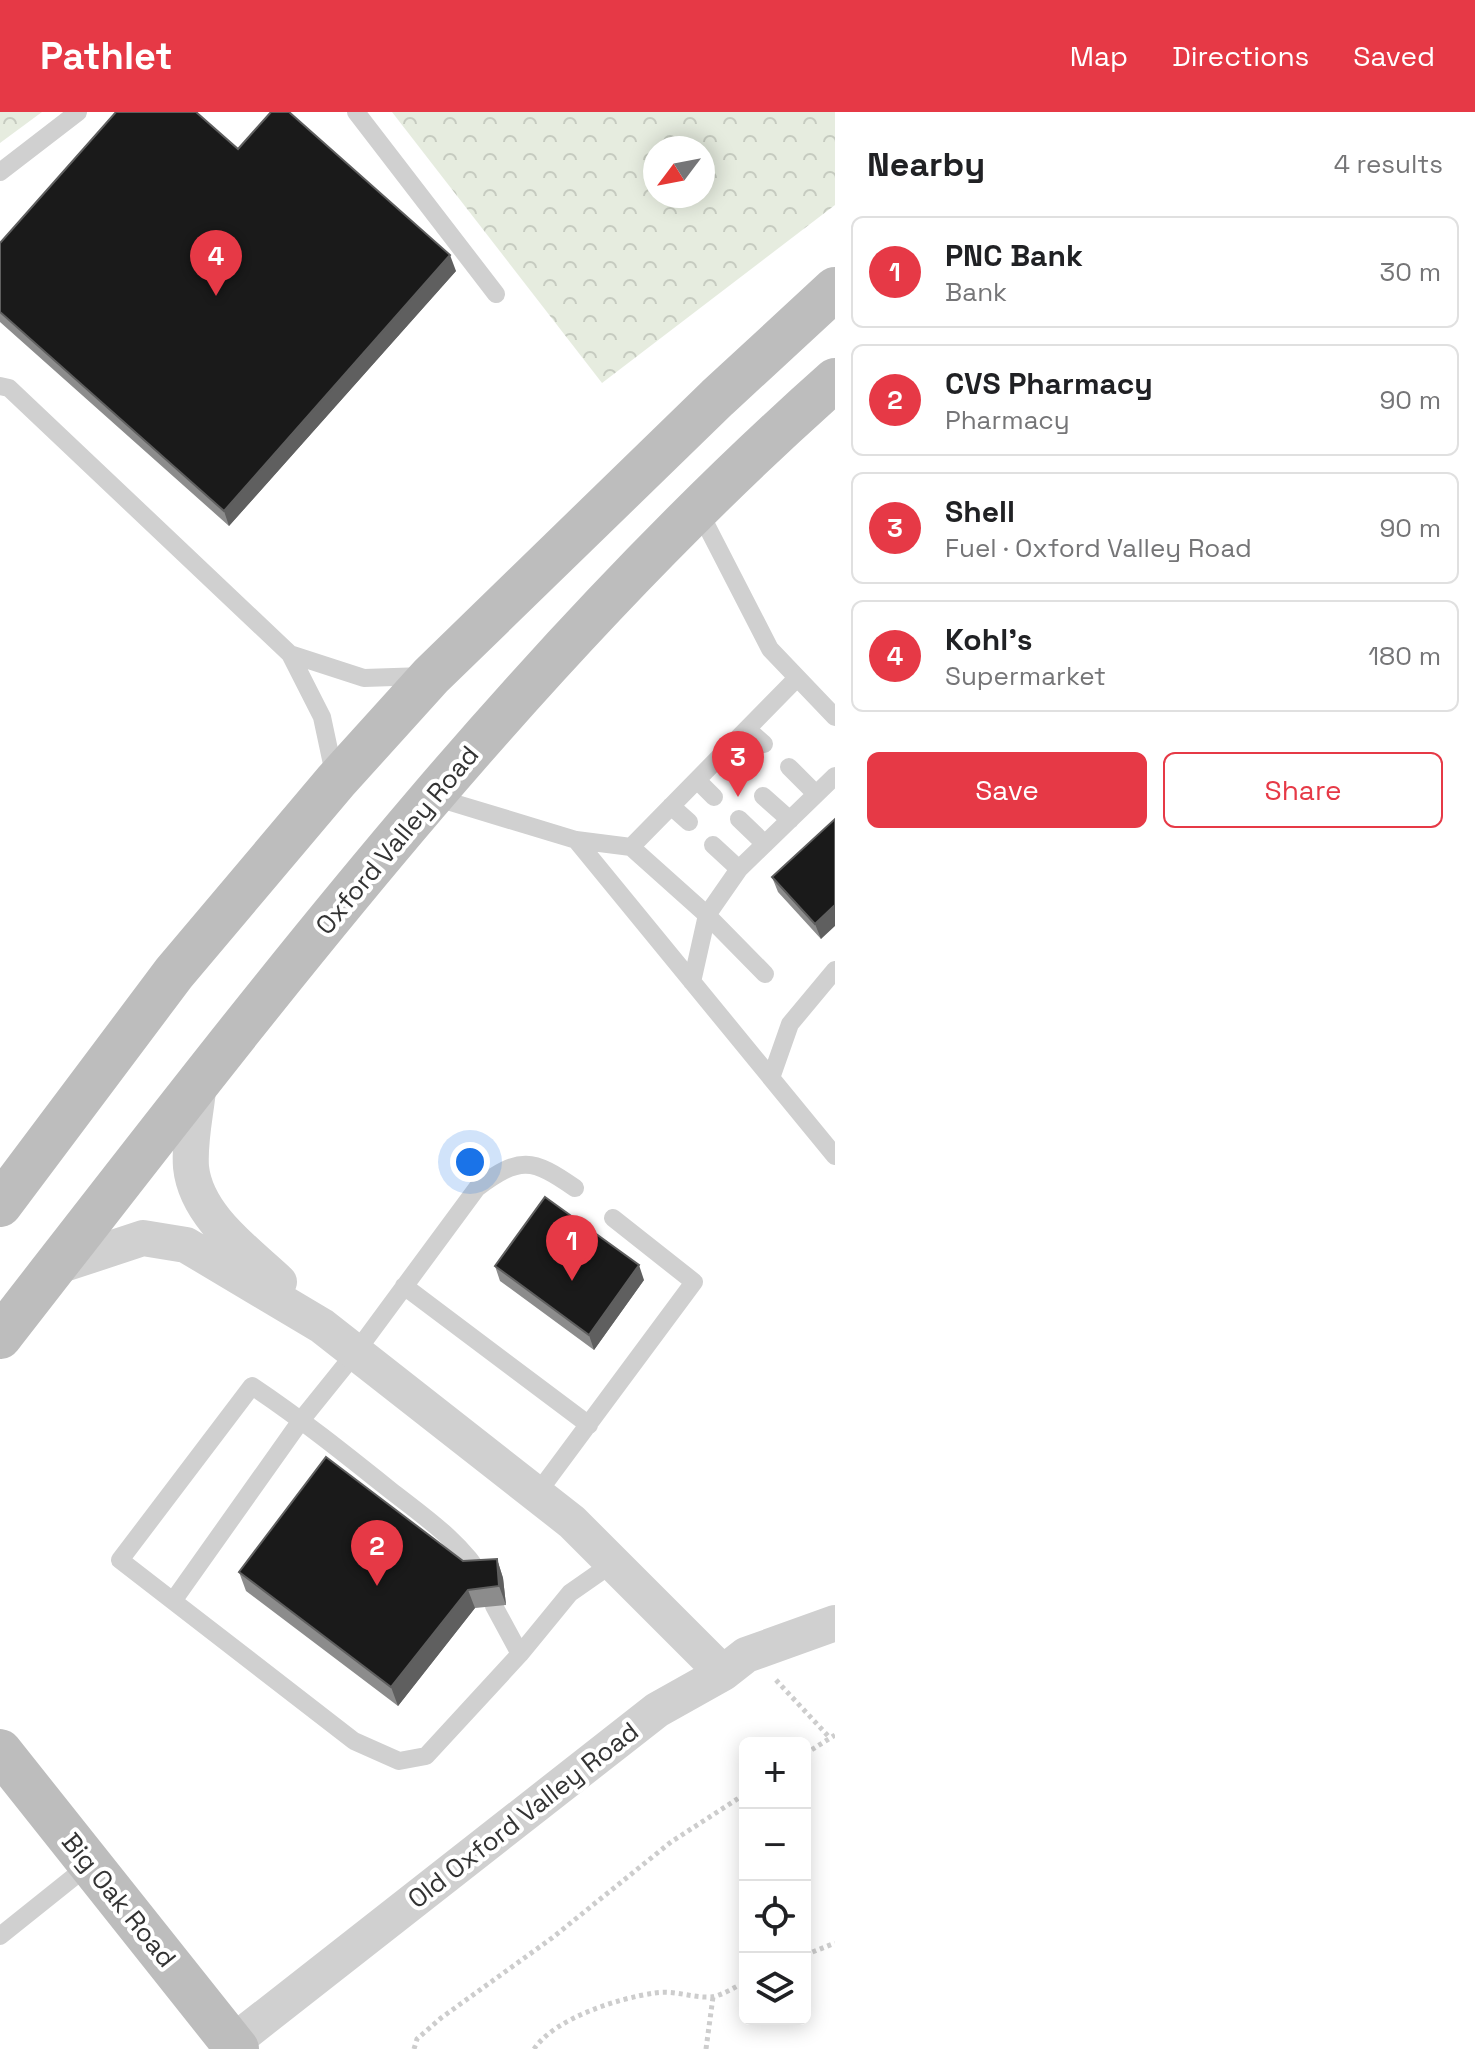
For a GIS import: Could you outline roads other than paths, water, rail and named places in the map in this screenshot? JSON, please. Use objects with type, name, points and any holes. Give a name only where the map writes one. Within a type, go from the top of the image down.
[{"type":"main road","points":[[0,1205],[174,973],[336,781],[431,676],[706,409],[835,289]]},
{"type":"main road","name":"Oxford Valley Road","points":[[0,1337],[199,1080],[432,797],[560,650],[757,449],[835,380]]},
{"type":"main road","name":"Big Oak Road","points":[[0,1751],[231,2047]]},
{"type":"street","points":[[199,1080],[191,1164],[200,1198],[241,1247],[322,1326]]},
{"type":"street","points":[[55,1267],[143,1238],[186,1245],[322,1326],[572,1522],[613,1563],[737,1663]]},
{"type":"street","name":"Old Oxford Valley Road","points":[[231,2047],[657,1710],[737,1663],[835,1623]]},
{"type":"lane","points":[[0,172],[78,112]]},
{"type":"lane","points":[[356,112],[496,294]]},
{"type":"lane","points":[[0,386],[9,388],[290,654],[322,717],[336,781]]},
{"type":"lane","points":[[698,509],[770,649],[835,717]]},
{"type":"lane","points":[[290,654],[364,678],[431,676]]},
{"type":"lane","points":[[631,847],[797,678]]},
{"type":"lane","points":[[747,729],[764,744]]},
{"type":"lane","points":[[722,755],[739,772]]},
{"type":"lane","points":[[789,767],[816,794]]},
{"type":"lane","points":[[692,982],[707,915],[739,869],[835,776]]},
{"type":"lane","points":[[697,780],[714,797]]},
{"type":"lane","points":[[763,796],[790,820]]},
{"type":"lane","points":[[432,797],[576,840],[631,847],[707,915],[765,974]]},
{"type":"lane","points":[[671,806],[689,822]]},
{"type":"lane","points":[[739,819],[765,844]]},
{"type":"lane","points":[[576,840],[835,1156]]},
{"type":"lane","points":[[713,845],[739,869]]},
{"type":"lane","points":[[771,1078],[790,1024],[835,970]]},
{"type":"lane","points":[[173,1601],[302,1419],[356,1352],[477,1188],[497,1174],[530,1164],[545,1167],[575,1188]]},
{"type":"lane","points":[[536,1495],[694,1282],[613,1218]]},
{"type":"lane","points":[[404,1286],[589,1425]]},
{"type":"lane","points":[[491,1578],[425,1518],[302,1419],[252,1386],[120,1560],[354,1741],[399,1761],[426,1756],[520,1654],[570,1593],[613,1563]]},
{"type":"lane","points":[[498,1606],[520,1654]]},
{"type":"lane","points":[[0,1936],[90,1864]]},
{"type":"place","name":"Kohl's","points":[[216,296]]},
{"type":"place","name":"Shell","points":[[738,797]]},
{"type":"place","name":"PNC Bank","points":[[572,1281]]},
{"type":"place","name":"CVS Pharmacy","points":[[377,1586]]}]
